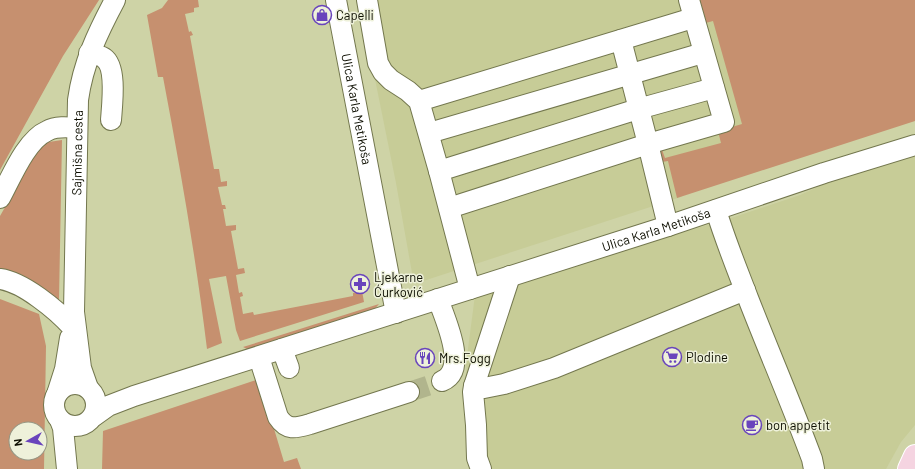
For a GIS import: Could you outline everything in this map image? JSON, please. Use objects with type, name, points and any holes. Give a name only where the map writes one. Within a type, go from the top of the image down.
[{"type":"main road","points":[[909,469],[915,456]]},
{"type":"street","name":"Sajmišna cesta","points":[[57,394],[65,369],[73,319],[77,128],[80,83],[89,53],[115,0]]},
{"type":"street","name":"Ulica Karla Metikoša","points":[[336,0],[396,313]]},
{"type":"street","points":[[367,0],[378,63],[383,72],[391,80],[408,91],[419,101],[429,133],[470,289]]},
{"type":"street","points":[[419,101],[621,40],[691,9],[724,122],[648,144],[449,208]]},
{"type":"street","points":[[621,40],[668,226]]},
{"type":"street","points":[[89,53],[104,58],[110,65],[113,85],[111,120]]},
{"type":"street","points":[[429,133],[703,53]]},
{"type":"street","points":[[439,171],[638,108],[714,88]]},
{"type":"street","points":[[0,198],[28,146],[36,138],[46,131],[53,129],[62,127],[77,128]]},
{"type":"street","name":"Ulica Karla Metikoša","points":[[91,419],[108,406],[134,396],[668,226],[824,173],[915,145]]},
{"type":"street","points":[[716,210],[725,238],[773,362],[789,399],[814,469]]},
{"type":"street","points":[[481,469],[477,458],[473,392],[510,276]]},
{"type":"street","points":[[0,279],[22,288],[73,319]]},
{"type":"street","points":[[474,386],[484,388],[504,384],[554,368],[745,290]]},
{"type":"street","points":[[438,299],[455,357],[452,373],[446,380],[442,381]]},
{"type":"street","name":"Sajmišna cesta","points":[[73,319],[81,368],[91,390]]},
{"type":"street","points":[[282,349],[289,368]]},
{"type":"street","points":[[259,357],[278,417],[282,423],[289,427],[296,428],[310,424],[410,392]]},
{"type":"street","points":[[76,469],[80,438],[91,419],[97,407],[96,400],[91,390],[82,384],[68,385],[62,388],[54,400],[56,415],[60,420],[66,425],[73,427],[81,426],[91,419]]},
{"type":"street","name":"Ulica Karla Metikoša","points":[[91,390],[104,396],[134,396]]},
{"type":"street","points":[[60,420],[64,435],[67,469]]},
{"type":"shaded area","points":[[0,0],[99,0],[63,56],[0,170]]},
{"type":"shaded area","points":[[168,0],[198,0],[199,7],[194,8],[194,12],[185,14],[189,32],[191,31],[193,35],[190,36],[214,169],[219,169],[221,182],[227,181],[227,186],[218,187],[222,205],[225,205],[226,209],[223,209],[226,226],[236,225],[236,230],[231,231],[238,269],[244,268],[245,273],[236,275],[239,293],[242,292],[243,296],[240,297],[243,314],[253,312],[254,315],[353,296],[353,293],[362,291],[364,302],[240,341],[236,330],[226,276],[209,279],[222,343],[207,349],[193,247],[176,145],[163,77],[158,77],[147,15],[162,8]]},
{"type":"shaded area","points":[[359,0],[704,0],[775,116],[681,197],[414,284],[396,183]]},
{"type":"shaded area","points":[[695,0],[915,0],[915,121],[677,198],[668,161],[662,162],[659,148],[661,147],[665,158],[721,143],[718,131],[742,124],[713,21],[702,24]]},
{"type":"shaded area","points":[[62,140],[59,300],[22,275],[0,271],[0,216],[42,143]]},
{"type":"shaded area","points":[[915,153],[915,425],[901,442],[886,469],[471,469],[466,364],[475,295],[734,217],[800,195],[838,178]]},
{"type":"shaded area","points":[[0,299],[39,314],[46,346],[45,421],[8,421],[8,461],[44,461],[44,469],[0,469]]},
{"type":"shaded area","points":[[379,304],[373,311],[249,350],[243,347]]},
{"type":"shaded area","points":[[259,379],[284,462],[297,458],[301,469],[102,469],[103,431]]},
{"type":"tunnel","points":[[409,392],[442,381]]},
{"type":"place","name":"Capelli","points":[[322,15]]},
{"type":"place","name":"Ljekarne Ćurković","points":[[360,284]]},
{"type":"place","name":"Plodine","points":[[672,357]]},
{"type":"place","name":"Mrs.Fogg","points":[[425,358]]},
{"type":"place","name":"bon appetit","points":[[752,425]]}]
